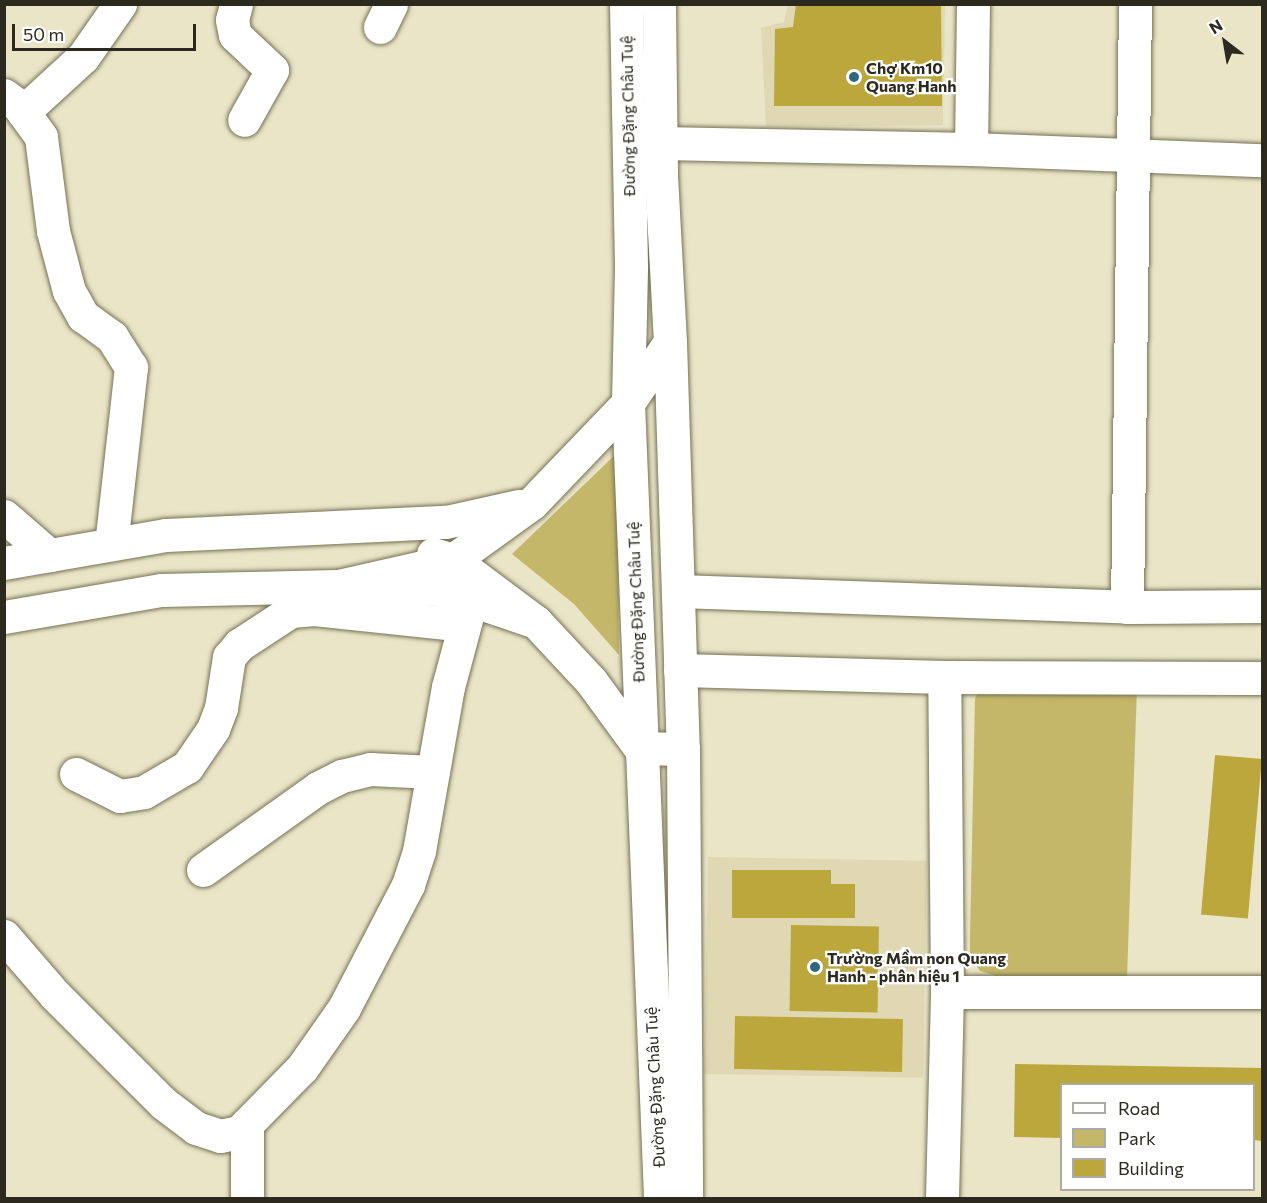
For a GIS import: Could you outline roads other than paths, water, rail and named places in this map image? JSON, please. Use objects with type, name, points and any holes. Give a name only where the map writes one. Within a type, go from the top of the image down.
[{"type":"main road","points":[[111,544],[131,367],[112,337],[83,316],[69,291],[53,231],[46,153],[41,137],[10,100],[83,57],[120,4]]},
{"type":"main road","points":[[236,4],[232,20],[235,35],[272,70],[244,120]]},
{"type":"main road","name":"Đường Đặng Châu Tuệ","points":[[626,4],[631,269],[628,403],[640,748],[660,1198]]},
{"type":"main road","name":"Đường Đặng Châu Tuệ","points":[[659,4],[660,143],[670,342],[683,749],[686,1198]]},
{"type":"main road","points":[[971,149],[973,4]]},
{"type":"main road","points":[[1127,607],[1135,4]]},
{"type":"main road","points":[[660,143],[971,149],[1263,160]]},
{"type":"main road","points":[[338,586],[453,560],[532,503],[628,403],[670,342]]},
{"type":"main road","points":[[4,563],[166,535],[446,522],[532,503]]},
{"type":"main road","points":[[4,516],[49,555]]},
{"type":"main road","points":[[350,527],[453,560],[536,622],[591,681],[640,748],[683,749]]},
{"type":"main road","points":[[4,617],[161,590],[338,586],[439,589],[467,613]]},
{"type":"main road","points":[[679,591],[1127,607],[1263,606]]},
{"type":"main road","points":[[76,774],[120,796],[144,792],[187,766],[213,729],[221,708],[229,657],[238,645],[291,611],[314,609],[467,613],[536,622]]},
{"type":"main road","points":[[4,936],[55,995],[163,1103],[196,1128],[220,1137],[239,1132],[302,1068],[364,974],[408,885],[419,851],[433,772],[467,613]]},
{"type":"main road","points":[[680,670],[944,677],[1263,678]]},
{"type":"main road","points":[[942,1198],[947,992],[944,677]]},
{"type":"main road","points":[[203,870],[318,788],[342,776],[370,770],[433,772]]},
{"type":"main road","points":[[947,992],[1263,992]]},
{"type":"main road","points":[[247,1124],[247,1198]]},
{"type":"place","name":"Chợ Km10 Quang Hanh","points":[[854,77]]},
{"type":"place","name":"Trường Mầm non Quang Hanh - phân hiệu 1","points":[[815,967]]}]
